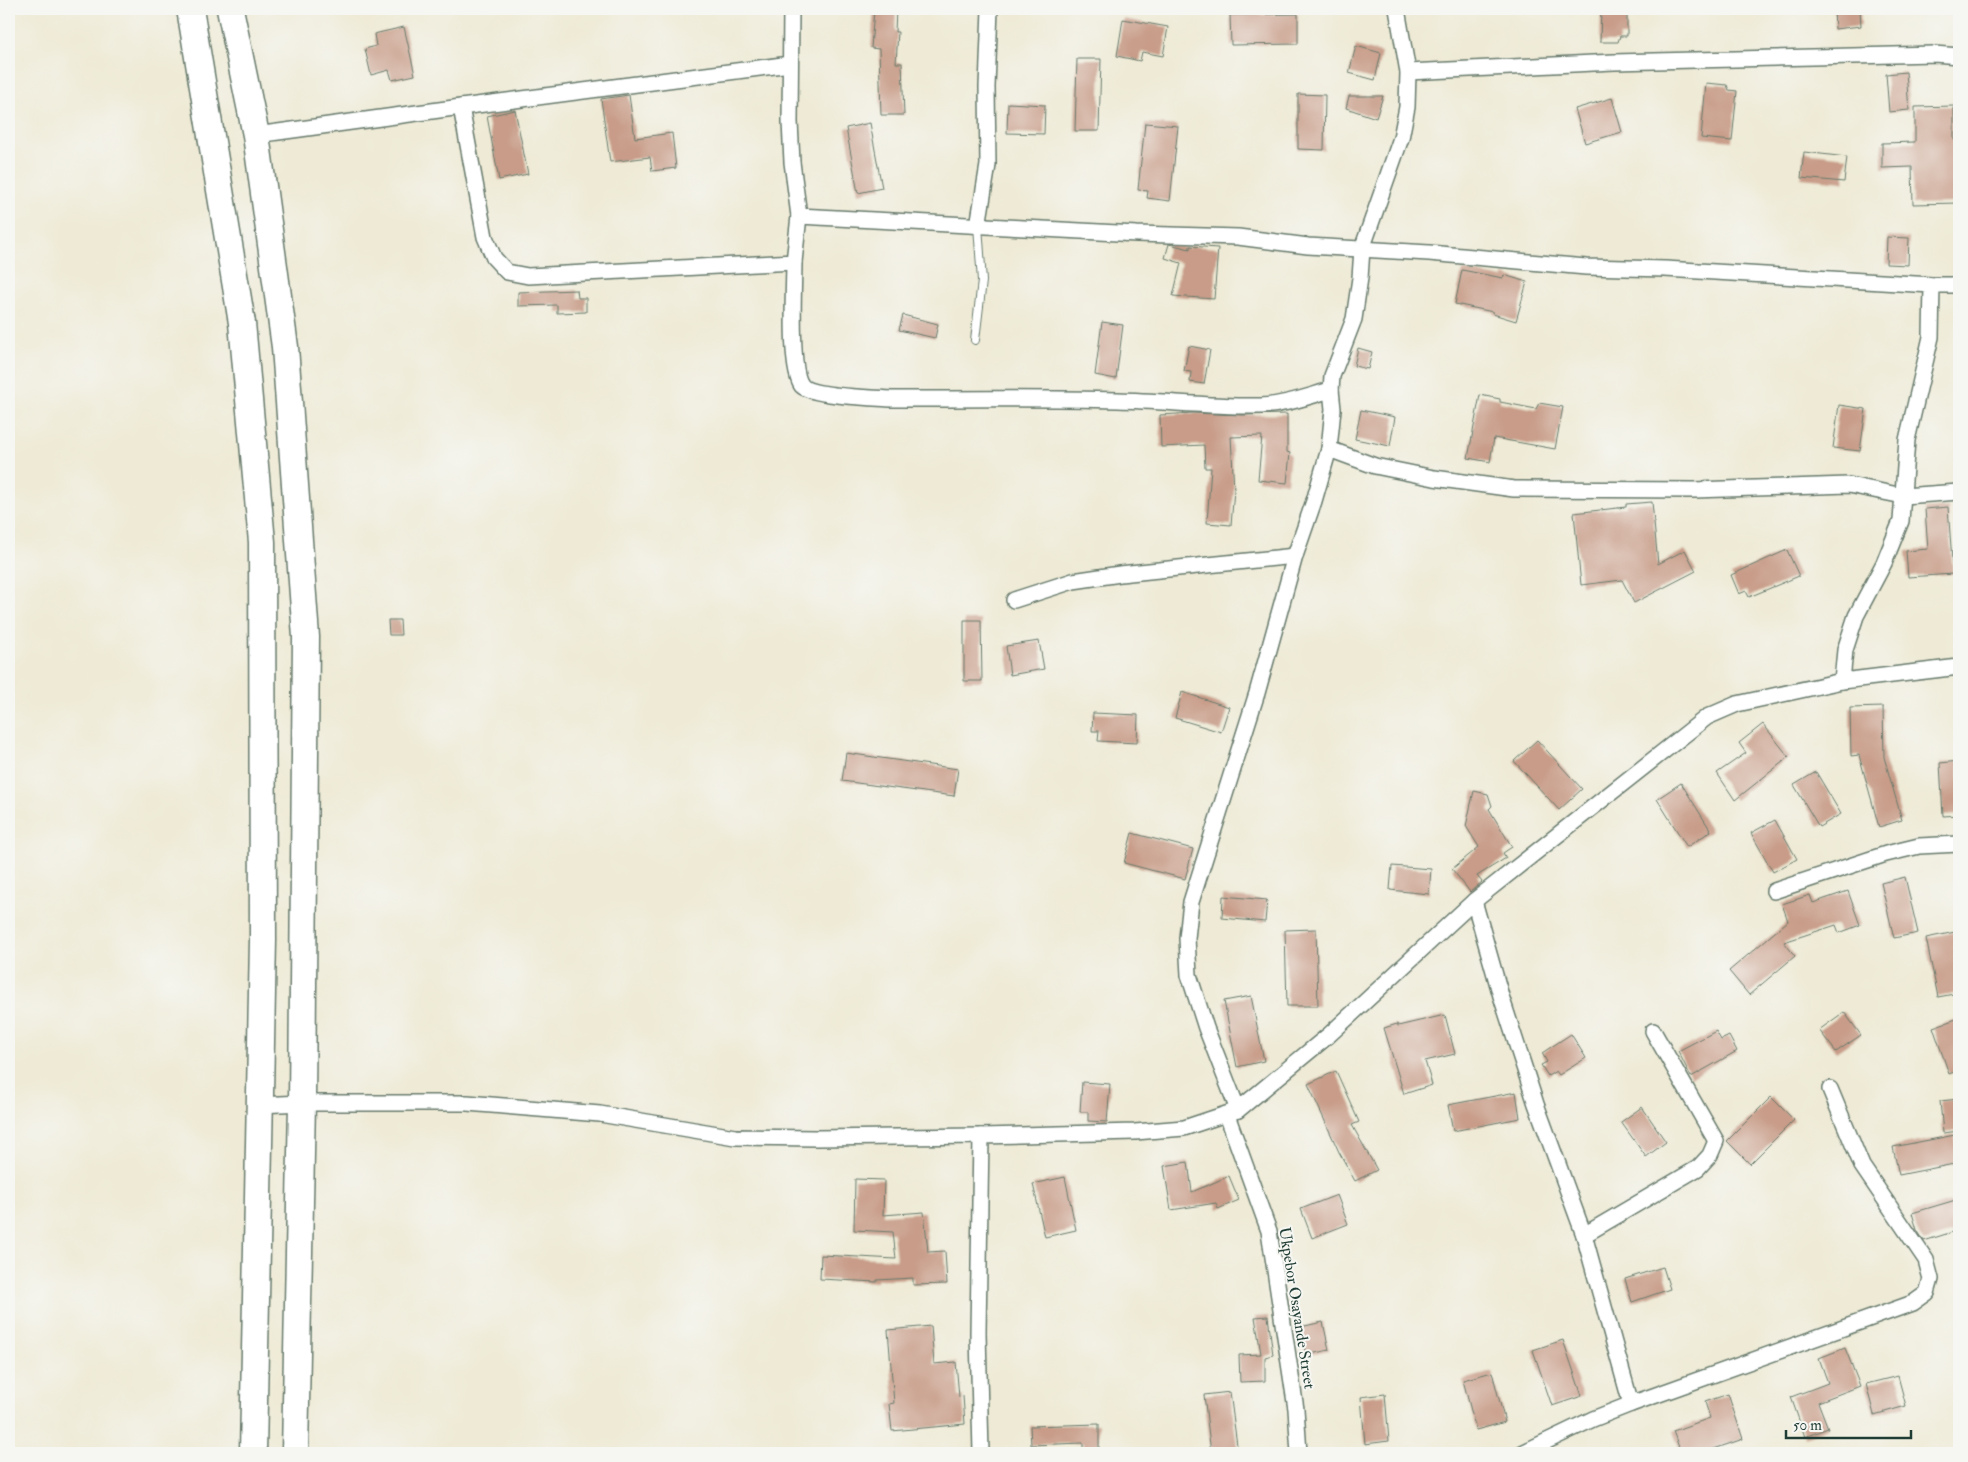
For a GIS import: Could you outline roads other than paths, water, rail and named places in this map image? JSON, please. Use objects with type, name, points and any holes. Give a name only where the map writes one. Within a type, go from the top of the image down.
[{"type":"highway","points":[[190,9],[242,323],[262,542],[263,940],[254,1453]]},
{"type":"highway","points":[[230,9],[256,135],[285,346],[306,637],[302,1102],[296,1453]]},
{"type":"street","points":[[790,9],[790,138],[799,216],[794,262],[794,358],[797,375],[802,386],[814,392],[887,398],[1117,400],[1235,406],[1264,406],[1331,390]]},
{"type":"street","points":[[978,226],[988,165],[987,87],[990,9]]},
{"type":"street","name":"Ukpebor Osayande Street","points":[[1299,1453],[1296,1409],[1269,1231],[1189,975],[1186,938],[1191,902],[1257,694],[1294,556],[1314,501],[1329,449],[1333,409],[1332,376],[1354,319],[1362,249],[1401,138],[1407,107],[1408,72],[1397,9]]},
{"type":"street","points":[[1408,72],[1614,62],[1934,54],[1959,56]]},
{"type":"street","points":[[256,135],[790,64]]},
{"type":"street","points":[[461,108],[485,237],[494,258],[507,272],[528,276],[794,262]]},
{"type":"street","points":[[799,216],[1238,237],[1308,246],[1586,267],[1665,269],[1959,285]]},
{"type":"street","points":[[1842,681],[1845,650],[1856,616],[1884,563],[1902,521],[1907,440],[1931,337],[1932,285]]},
{"type":"street","points":[[1329,449],[1375,466],[1434,478],[1514,489],[1694,490],[1849,485],[1903,496],[1959,492]]},
{"type":"street","points":[[1014,600],[1073,581],[1120,574],[1294,556]]},
{"type":"street","points":[[260,1105],[302,1102],[467,1103],[600,1114],[735,1137],[981,1136],[1184,1128],[1232,1112],[1329,1035],[1474,901],[1708,717],[1737,704],[1842,681],[1959,666]]},
{"type":"street","points":[[1774,891],[1894,852],[1919,846],[1959,844]]},
{"type":"street","points":[[1474,901],[1501,996],[1536,1104],[1584,1235],[1631,1404]]},
{"type":"street","points":[[1584,1235],[1698,1168],[1710,1155],[1716,1141],[1653,1031]]},
{"type":"street","points":[[1522,1453],[1631,1404],[1914,1303],[1926,1293],[1931,1279],[1926,1260],[1862,1166],[1830,1089]]},
{"type":"street","points":[[981,1136],[978,1333],[981,1453]]},
{"type":"lane","points":[[975,340],[982,281],[978,226]]}]
